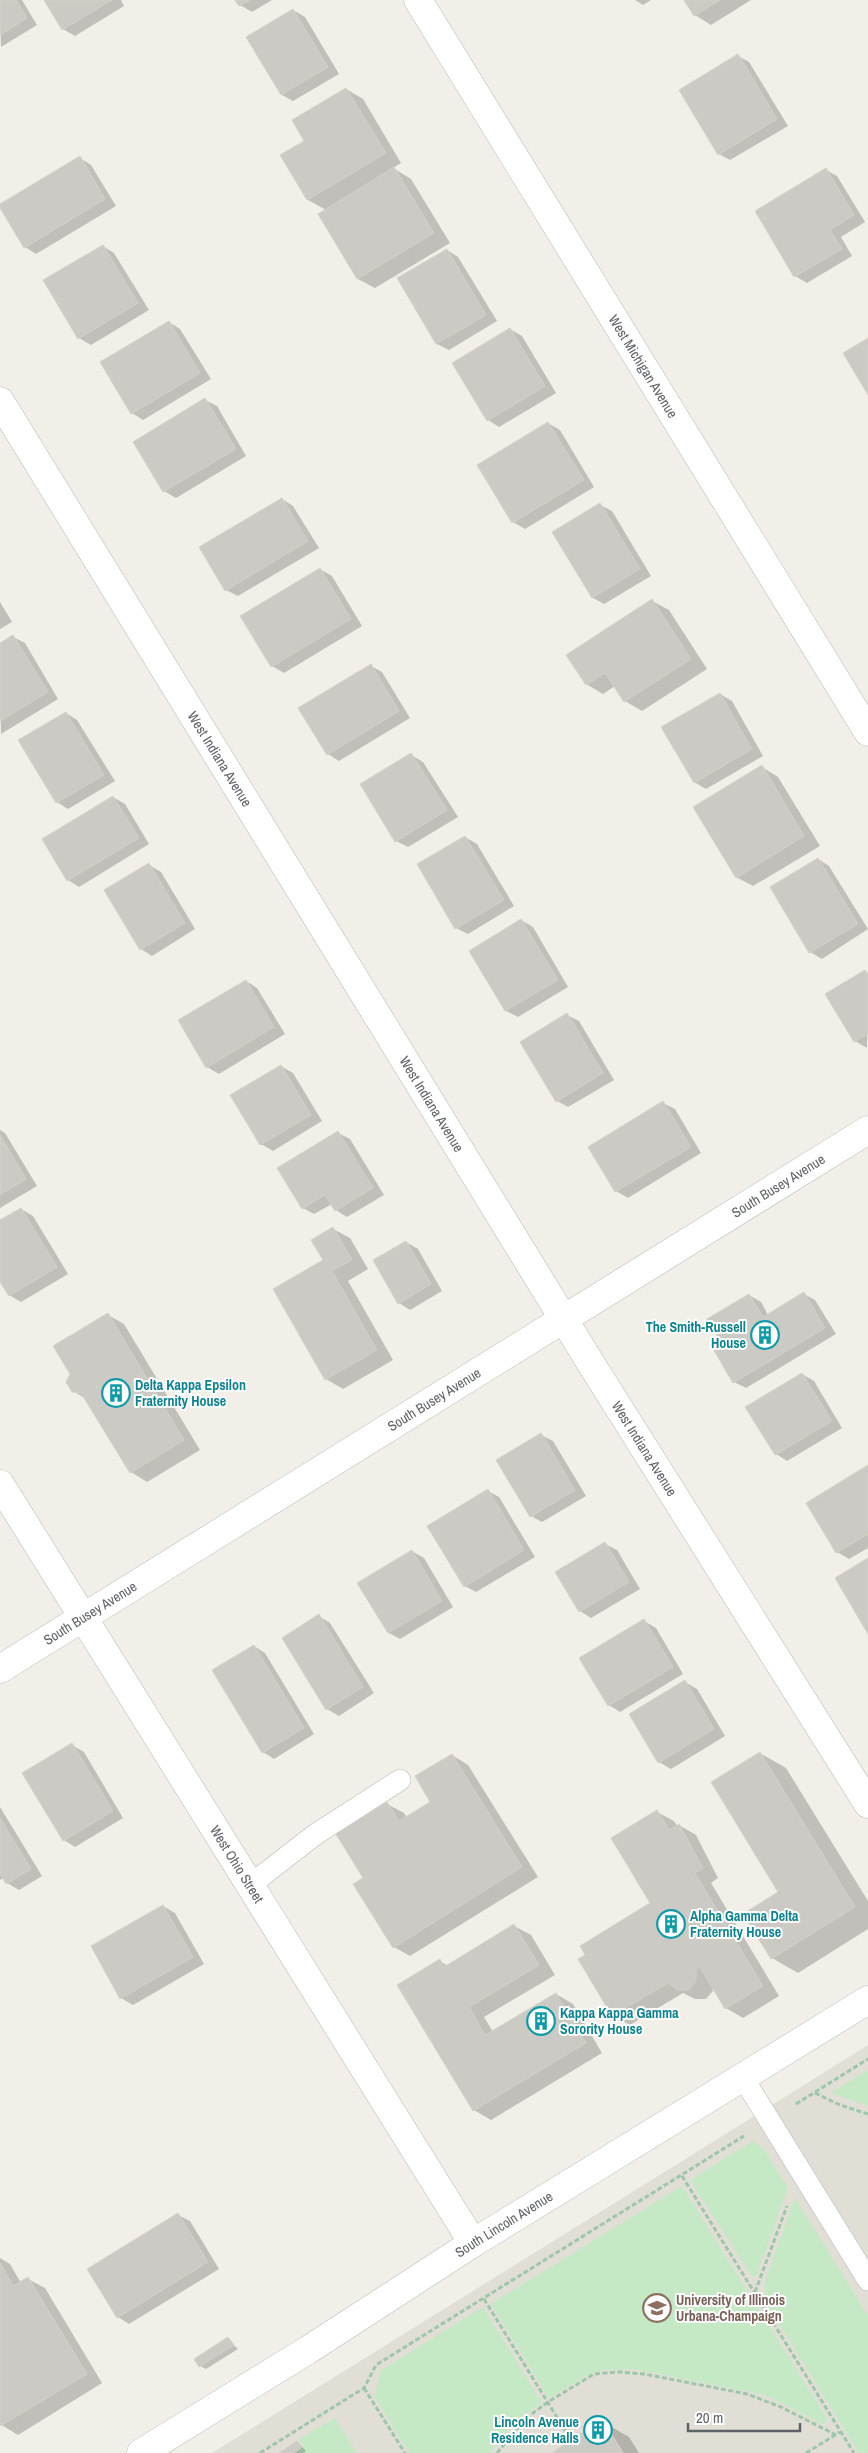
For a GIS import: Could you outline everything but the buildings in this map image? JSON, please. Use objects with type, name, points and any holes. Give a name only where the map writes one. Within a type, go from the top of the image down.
[{"type":"street","name":"West Michigan Avenue","points":[[418,0],[868,732]]},
{"type":"street","name":"West Indiana Avenue","points":[[0,402],[564,1318],[868,1804]]},
{"type":"street","name":"South Busey Avenue","points":[[0,1669],[868,1130]]},
{"type":"street","name":"West Ohio Street","points":[[0,1484],[473,2243]]},
{"type":"street","name":"South Lincoln Avenue","points":[[141,2453],[308,2350],[473,2243],[868,2000]]},
{"type":"lane","points":[[250,1884],[316,1834],[400,1780]]},
{"type":"lane","points":[[742,2076],[868,2280]]},
{"type":"path","points":[[260,2453],[364,2388],[376,2365],[868,2059]]},
{"type":"path","points":[[815,2092],[840,2105],[868,2114]]},
{"type":"path","points":[[682,2176],[854,2453]]},
{"type":"path","points":[[754,2292],[789,2202]]},
{"type":"path","points":[[484,2299],[571,2440]]},
{"type":"path","points":[[497,2453],[526,2418],[548,2402],[594,2374],[618,2372],[644,2374],[764,2399],[836,2435]]},
{"type":"path","points":[[364,2388],[405,2453]]},
{"type":"path","points":[[806,2453],[840,2432]]},
{"type":"shaded area","name":"University of Illinois Urbana-Champaign","points":[[868,2045],[868,2453],[212,2453],[679,2163]]},
{"type":"green space","points":[[868,2070],[868,2106],[831,2093]]},
{"type":"green space","points":[[753,2141],[763,2148],[788,2188],[757,2274],[753,2278],[690,2180]]},
{"type":"green space","points":[[682,2186],[828,2420],[823,2424],[765,2395],[633,2369],[604,2370],[587,2375],[549,2398],[491,2304]]},
{"type":"green space","points":[[795,2198],[868,2316],[868,2453],[859,2453],[765,2301],[765,2281]]},
{"type":"green space","points":[[483,2307],[542,2403],[513,2425],[490,2453],[409,2453],[375,2397],[380,2371]]},
{"type":"green space","points":[[335,2418],[357,2453],[295,2453],[304,2447],[299,2439]]},
{"type":"place","name":"The Smith-Russell House","points":[[765,1335]]},
{"type":"place","name":"Delta Kappa Epsilon Fraternity House","points":[[116,1393]]},
{"type":"place","name":"Alpha Gamma Delta Fraternity House","points":[[671,1924]]},
{"type":"place","name":"Kappa Kappa Gamma Sorority House","points":[[541,2021]]},
{"type":"place","name":"University of Illinois Urbana-Champaign","points":[[657,2308]]},
{"type":"place","name":"Lincoln Avenue Residence Halls","points":[[598,2430]]}]
